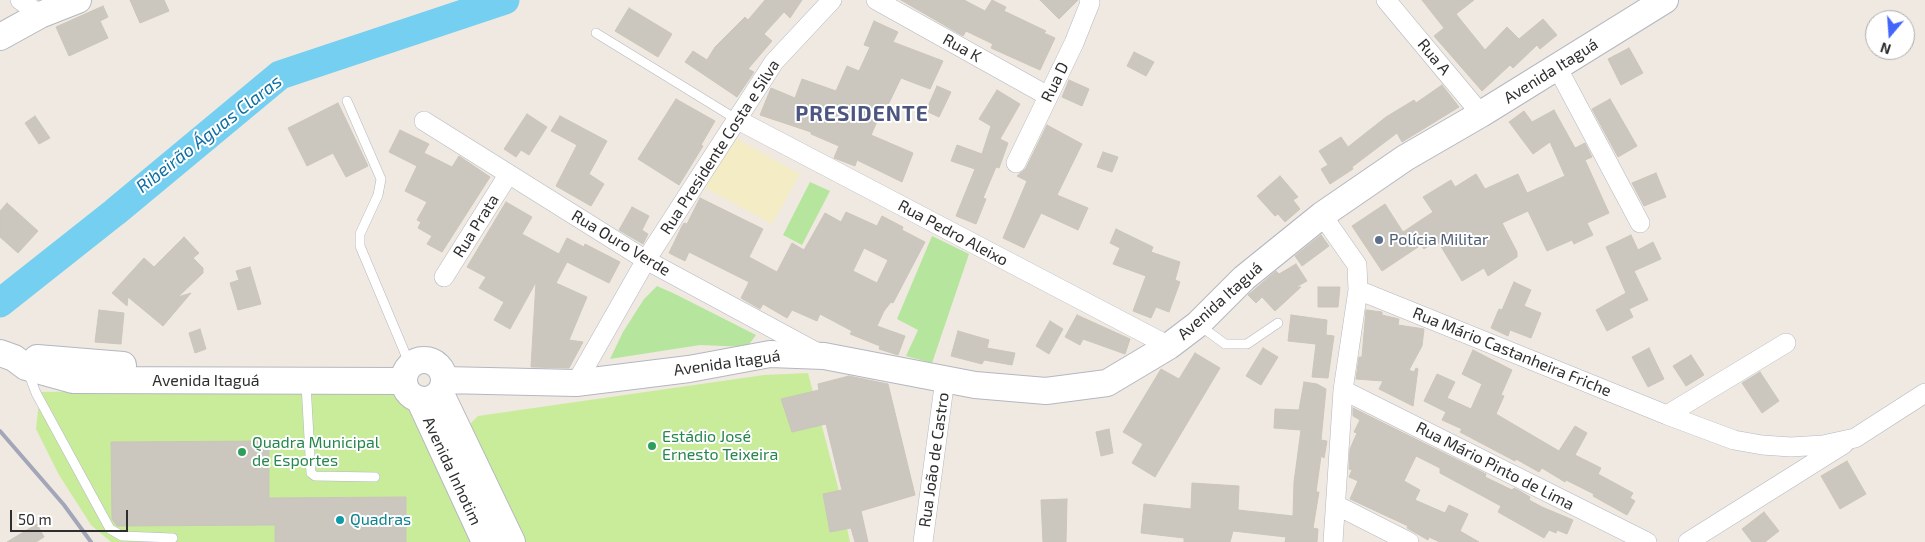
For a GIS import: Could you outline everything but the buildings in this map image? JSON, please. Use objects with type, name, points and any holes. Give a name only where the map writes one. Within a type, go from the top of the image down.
[{"type":"street","points":[[0,37],[30,8],[78,0]]},
{"type":"street","name":"Rua K","points":[[876,0],[1048,96]]},
{"type":"street","name":"Rua D","points":[[1016,163],[1074,44],[1090,4],[1089,0]]},
{"type":"street","name":"Rua A","points":[[1386,0],[1481,114]]},
{"type":"street","name":"Avenida Itaguá","points":[[13,359],[73,380],[576,383],[689,369],[770,354],[824,356],[975,385],[1046,391],[1107,383],[1169,346],[1198,324],[1244,278],[1322,215],[1404,158],[1481,114],[1665,0]]},
{"type":"street","name":"Rua Presidente Costa e Silva","points":[[576,383],[646,260],[774,62],[831,1]]},
{"type":"street","points":[[1558,67],[1640,223]]},
{"type":"street","name":"Rua Pedro Aleixo","points":[[736,119],[1169,346]]},
{"type":"street","name":"Rua Ouro Verde","points":[[424,121],[646,260],[824,356]]},
{"type":"street","name":"Rua Prata","points":[[444,277],[508,175]]},
{"type":"street","points":[[1322,215],[1357,265],[1358,290],[1343,390],[1333,542]]},
{"type":"street","name":"Rua Mário Castanheira Friche","points":[[1358,290],[1667,415],[1734,440],[1762,445],[1791,447],[1823,445],[1855,438],[1925,393]]},
{"type":"street","points":[[1667,415],[1786,343]]},
{"type":"street","name":"Avenida Itaguá","points":[[13,359],[26,357],[136,366],[420,381]]},
{"type":"street","name":"Rua João de Castro","points":[[923,542],[945,379]]},
{"type":"street","points":[[420,381],[512,542]]},
{"type":"street","name":"Avenida Inhotim","points":[[420,381],[485,542]]},
{"type":"street","name":"Rua Mário Pinto de Lima","points":[[1343,390],[1647,542]]},
{"type":"street","points":[[1688,542],[1855,438]]},
{"type":"street","points":[[1336,505],[1409,542]]},
{"type":"lane","points":[[596,33],[736,119]]},
{"type":"lane","points":[[347,100],[381,179],[378,195],[360,234],[360,246],[420,381]]},
{"type":"lane","points":[[1198,324],[1225,344],[1247,344],[1278,323]]},
{"type":"lane","points":[[13,359],[36,393],[110,529],[122,536],[173,538]]},
{"type":"lane","points":[[306,381],[311,473],[315,476],[375,477]]},
{"type":"green space","points":[[810,182],[830,191],[802,245],[783,235]]},
{"type":"green space","points":[[932,236],[969,254],[932,363],[906,356],[918,330],[897,319]]},
{"type":"green space","points":[[657,286],[756,335],[747,347],[700,345],[610,359],[623,332],[644,299]]},
{"type":"green space","name":"Estádio José Ernesto Teixeira","points":[[808,373],[839,491],[850,542],[518,542],[468,426],[478,416],[764,375]]},
{"type":"green space","name":"Quadra Municipal de Esportes","points":[[192,390],[395,393],[417,407],[476,542],[111,542],[91,525],[59,475],[36,429],[40,392]]},
{"type":"sand","points":[[732,136],[800,174],[772,224],[704,187]]},
{"type":"waterway","name":"Ribeirão Águas Claras","points":[[0,303],[115,212],[280,75],[505,0]]},
{"type":"railway","points":[[0,431],[64,505],[91,542]]},
{"type":"place","name":"Polícia Militar","points":[[1379,240]]},
{"type":"place","name":"Estádio José Ernesto Teixeira","points":[[652,446]]},
{"type":"place","name":"Quadra Municipal de Esportes","points":[[242,452]]},
{"type":"place","name":"Quadras","points":[[340,520]]},
{"type":"district","name":"PRESIDENTE","points":[[862,114]]}]
